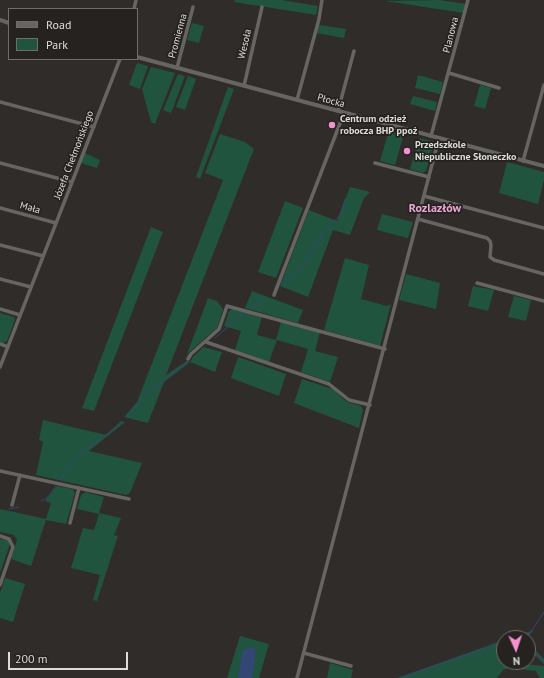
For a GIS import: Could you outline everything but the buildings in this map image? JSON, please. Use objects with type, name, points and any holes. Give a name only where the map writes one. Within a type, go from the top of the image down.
[{"type":"street","points":[[297,100],[319,19],[322,0]]},
{"type":"street","name":"Planowa","points":[[431,136],[468,0]]},
{"type":"street","name":"Promienna","points":[[177,68],[193,7]]},
{"type":"street","name":"Wesoła","points":[[244,86],[262,7]]},
{"type":"street","points":[[338,111],[354,51]]},
{"type":"street","name":"Płocka","points":[[138,57],[544,166]]},
{"type":"street","name":"Józefa Chełmońskiego","points":[[0,367],[120,60]]},
{"type":"street","points":[[449,73],[499,88]]},
{"type":"street","points":[[523,161],[544,85]]},
{"type":"street","points":[[0,102],[94,126]]},
{"type":"street","points":[[274,295],[344,113]]},
{"type":"street","points":[[297,678],[385,349],[439,138]]},
{"type":"street","points":[[0,163],[72,182]]},
{"type":"street","points":[[375,163],[429,177]]},
{"type":"street","points":[[424,196],[544,228]]},
{"type":"street","name":"Mała","points":[[0,208],[56,223]]},
{"type":"street","points":[[418,219],[487,238],[492,245],[490,257],[494,260],[544,274]]},
{"type":"street","points":[[0,245],[43,256]]},
{"type":"street","points":[[0,279],[31,287]]},
{"type":"street","points":[[477,283],[544,301]]},
{"type":"street","points":[[188,359],[219,329],[226,307],[230,306],[385,349]]},
{"type":"street","points":[[0,309],[20,314]]},
{"type":"street","points":[[206,342],[329,384],[350,400],[370,405]]},
{"type":"street","points":[[0,344],[8,347]]},
{"type":"street","points":[[0,471],[129,499]]},
{"type":"street","points":[[12,505],[20,475]]},
{"type":"street","points":[[70,523],[79,488]]},
{"type":"street","points":[[0,536],[9,539],[13,547],[0,585]]},
{"type":"street","points":[[304,653],[351,666]]},
{"type":"green space","points":[[235,0],[281,0],[318,6],[316,15],[234,2]]},
{"type":"green space","points":[[440,0],[466,4],[464,13],[385,1]]},
{"type":"green space","points":[[192,23],[204,26],[199,43],[187,40]]},
{"type":"green space","points":[[319,25],[346,29],[344,38],[317,33]]},
{"type":"green space","points":[[137,63],[148,66],[140,89],[129,85]]},
{"type":"green space","points":[[151,67],[175,73],[155,124],[151,122],[142,89]]},
{"type":"green space","points":[[178,74],[185,76],[171,113],[163,110]]},
{"type":"green space","points":[[418,75],[443,82],[440,94],[415,88]]},
{"type":"green space","points":[[188,76],[196,79],[185,110],[176,107]]},
{"type":"green space","points":[[480,85],[491,88],[485,109],[474,106]]},
{"type":"green space","points":[[228,87],[234,89],[200,179],[196,177]]},
{"type":"green space","points":[[413,96],[437,102],[435,111],[410,104]]},
{"type":"green space","points":[[389,130],[404,134],[395,165],[380,161]]},
{"type":"green space","points":[[220,134],[245,142],[254,149],[166,375],[187,361],[190,362],[164,382],[148,423],[124,417],[137,402],[223,180],[205,173]]},
{"type":"green space","points":[[419,138],[434,142],[426,171],[423,173],[410,169]]},
{"type":"green space","points":[[85,153],[100,160],[97,168],[81,163]]},
{"type":"green space","points":[[507,162],[544,172],[544,180],[538,204],[499,193]]},
{"type":"green space","points":[[350,187],[370,192],[364,198],[350,235],[333,230],[308,297],[280,286],[309,210],[337,221]]},
{"type":"green space","points":[[285,201],[303,208],[276,278],[258,272]]},
{"type":"green space","points":[[382,214],[413,222],[408,238],[377,230]]},
{"type":"green space","points":[[151,227],[163,232],[94,411],[82,408]]},
{"type":"green space","points":[[345,258],[369,265],[361,299],[387,306],[391,304],[380,346],[324,330]]},
{"type":"green space","points":[[406,274],[440,283],[436,309],[399,300]]},
{"type":"green space","points":[[473,286],[494,290],[488,311],[468,306]]},
{"type":"green space","points":[[252,291],[303,310],[298,323],[245,308]]},
{"type":"green space","points":[[514,296],[531,300],[526,321],[508,317]]},
{"type":"green space","points":[[208,298],[217,301],[223,309],[217,328],[187,354]]},
{"type":"green space","points":[[233,308],[262,316],[257,335],[276,340],[281,322],[320,332],[315,351],[338,357],[330,382],[301,372],[308,349],[277,340],[269,362],[235,350],[241,331],[224,326],[229,311]]},
{"type":"green space","points":[[0,313],[14,317],[15,320],[7,341],[3,343],[0,342]]},
{"type":"green space","points":[[203,347],[222,352],[215,372],[190,362]]},
{"type":"green space","points":[[238,357],[286,374],[279,396],[231,378]]},
{"type":"green space","points":[[302,379],[333,389],[347,402],[361,406],[363,410],[359,428],[294,403]]},
{"type":"green space","points":[[43,420],[106,435],[121,421],[125,422],[89,451],[142,463],[130,493],[126,495],[36,475],[43,442],[39,440]]},
{"type":"green space","points":[[57,486],[73,489],[75,493],[66,524],[46,520],[31,566],[11,559],[17,540],[14,535],[0,532],[0,509],[46,519],[51,503],[45,501]]},
{"type":"green space","points":[[85,492],[104,497],[99,513],[121,518],[114,535],[118,536],[97,601],[93,600],[100,575],[71,568],[83,528],[94,530],[99,514],[77,509],[81,495]]},
{"type":"green space","points":[[0,539],[8,540],[10,544],[0,573]]},
{"type":"green space","points":[[5,578],[25,584],[13,622],[0,618],[0,593]]},
{"type":"green space","points":[[240,636],[269,644],[259,678],[227,678]]},
{"type":"green space","points":[[496,643],[496,670],[503,670],[497,678],[397,678]]},
{"type":"green space","points":[[536,651],[544,659],[544,664],[536,656]]},
{"type":"green space","points":[[330,663],[353,670],[351,678],[327,678]]},
{"type":"green space","points":[[536,665],[544,666],[544,678],[540,678],[536,671],[527,670],[536,670]]},
{"type":"water","points":[[251,647],[255,649],[256,653],[252,678],[238,678],[242,653],[244,650]]},
{"type":"waterway","points":[[282,284],[308,260],[323,233],[340,215],[345,199]]},
{"type":"waterway","points":[[250,308],[265,297]]},
{"type":"waterway","points":[[215,338],[244,313]]},
{"type":"waterway","points":[[127,417],[147,394],[187,362]]},
{"type":"waterway","points":[[60,480],[74,459],[123,422]]},
{"type":"waterway","points":[[41,501],[47,498],[56,486]]},
{"type":"waterway","points":[[9,509],[19,507]]},
{"type":"waterway","points":[[532,630],[544,612]]},
{"type":"waterway","points":[[400,678],[496,645]]},
{"type":"waterway","points":[[536,654],[544,661]]},
{"type":"place","name":"Centrum odzież robocza BHP ppoż","points":[[332,125]]},
{"type":"place","name":"Przedszkole Niepubliczne Słoneczko","points":[[407,151]]},
{"type":"district","name":"Rozlazłów","points":[[435,209]]}]
